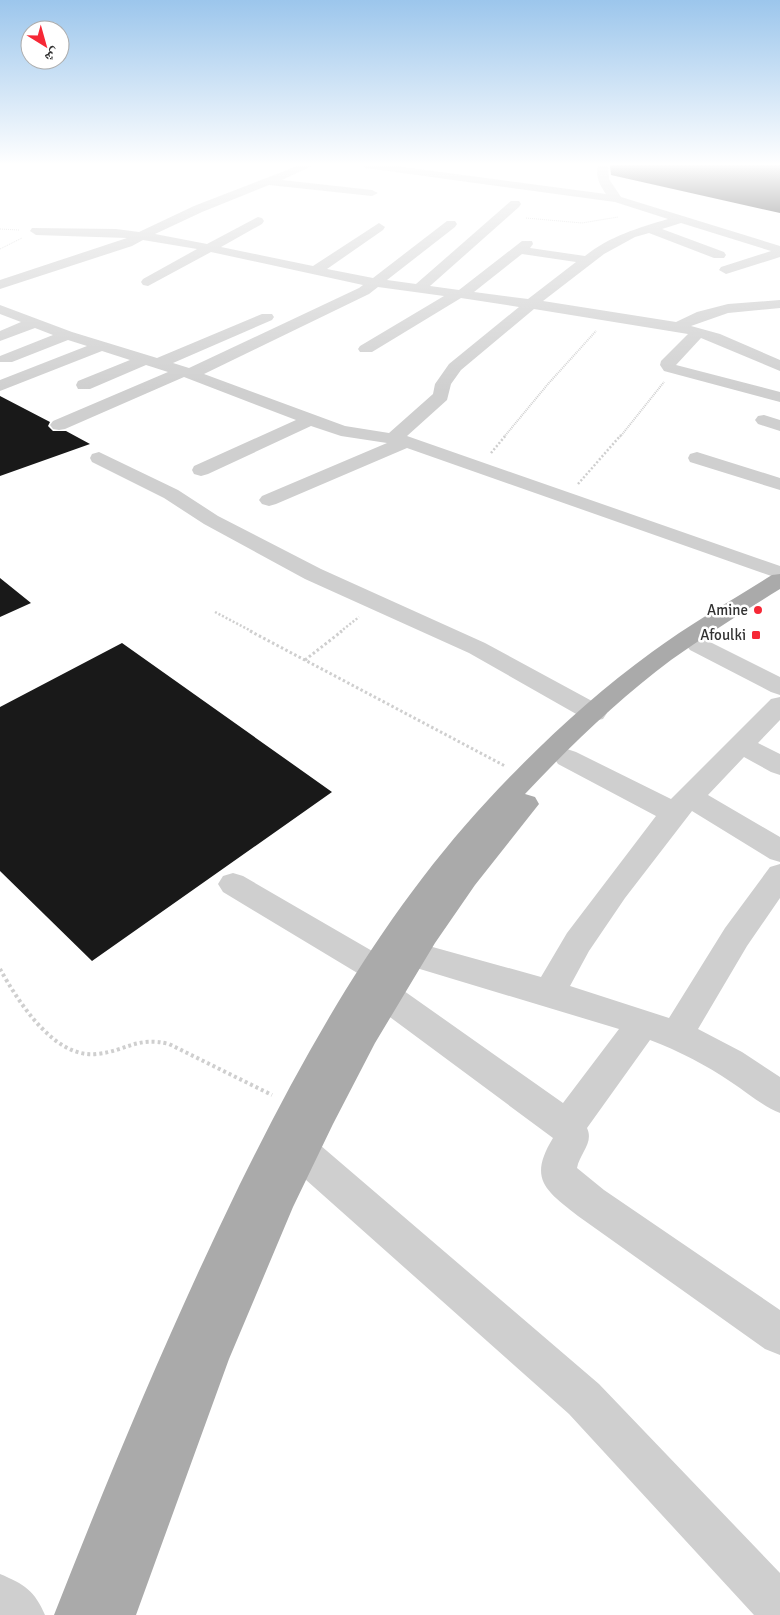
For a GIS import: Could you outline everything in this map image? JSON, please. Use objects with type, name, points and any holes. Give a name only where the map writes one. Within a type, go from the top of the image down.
[{"type":"main road","points":[[78,1615],[125,1491],[179,1358],[296,1108],[381,982],[445,870],[479,828],[526,777],[647,667],[684,640],[780,580]]},
{"type":"main road","points":[[112,1615],[161,1479],[220,1327],[275,1201],[328,1095],[381,982],[411,954],[495,839],[567,758],[617,711],[698,645],[780,593]]},
{"type":"street","points":[[1,283],[103,252],[133,240]]},
{"type":"street","points":[[171,240],[211,247],[375,282],[610,315],[678,327],[699,332],[780,366]]},
{"type":"street","points":[[148,282],[223,240]]},
{"type":"street","points":[[316,270],[359,240]]},
{"type":"street","points":[[59,425],[186,373],[359,293],[430,240]]},
{"type":"street","points":[[419,288],[474,240]]},
{"type":"street","points":[[269,500],[400,440],[441,396],[443,384],[455,367],[587,260],[619,240]]},
{"type":"street","points":[[681,240],[719,255]]},
{"type":"street","points":[[746,240],[780,252]]},
{"type":"street","points":[[366,349],[460,294],[523,247],[587,260]]},
{"type":"street","points":[[726,270],[780,252]]},
{"type":"street","points":[[7,266],[30,275]]},
{"type":"street","points":[[332,289],[352,278]]},
{"type":"street","points":[[678,327],[697,316],[722,309],[755,304],[780,304]]},
{"type":"street","points":[[0,309],[67,335],[186,373],[310,420],[357,435],[400,440],[780,573]]},
{"type":"street","points":[[84,385],[152,362],[281,311]]},
{"type":"street","points":[[0,336],[36,322]]},
{"type":"street","points":[[699,332],[669,361],[668,365],[674,369],[780,397]]},
{"type":"street","points":[[6,358],[67,335]]},
{"type":"street","points":[[0,386],[101,346]]},
{"type":"street","points":[[201,470],[310,420]]},
{"type":"street","points":[[99,458],[171,494],[211,520],[304,570],[477,648],[594,714]]},
{"type":"street","points":[[697,458],[780,484]]},
{"type":"street","points":[[698,645],[780,687]]},
{"type":"street","points":[[548,995],[578,942],[682,805],[780,705]]},
{"type":"street","points":[[740,744],[780,766]]},
{"type":"street","points":[[567,758],[682,805],[780,851]]},
{"type":"street","points":[[677,1036],[736,938],[780,875]]},
{"type":"street","points":[[233,884],[381,982],[550,1114],[568,1125],[572,1130],[572,1142],[561,1158],[558,1172],[567,1184],[591,1203],[780,1334]]},
{"type":"street","points":[[411,954],[677,1036],[777,1087]]},
{"type":"street","points":[[568,1125],[642,1024]]},
{"type":"street","points":[[300,1151],[584,1399],[780,1608]]},
{"type":"street","points":[[0,1598],[21,1615]]},
{"type":"path","points":[[0,248],[16,240]]},
{"type":"path","points":[[480,467],[548,384],[610,315]]},
{"type":"path","points":[[566,498],[631,424],[674,369]]},
{"type":"path","points":[[306,660],[377,603]]},
{"type":"path","points":[[215,612],[526,777]]},
{"type":"path","points":[[0,969],[7,982],[33,1017],[52,1037],[77,1054],[99,1054],[148,1040],[161,1041],[224,1070],[296,1108]]},
{"type":"building","points":[[0,396],[50,422],[48,426],[53,431],[66,431],[90,444],[0,476]]},
{"type":"building","points":[[0,578],[31,603],[0,617]]},
{"type":"building","points":[[122,643],[332,792],[92,961],[0,871],[0,707]]},
{"type":"place","name":"Amine","points":[[758,610]]},
{"type":"place","name":"Afoulki","points":[[756,635]]}]
